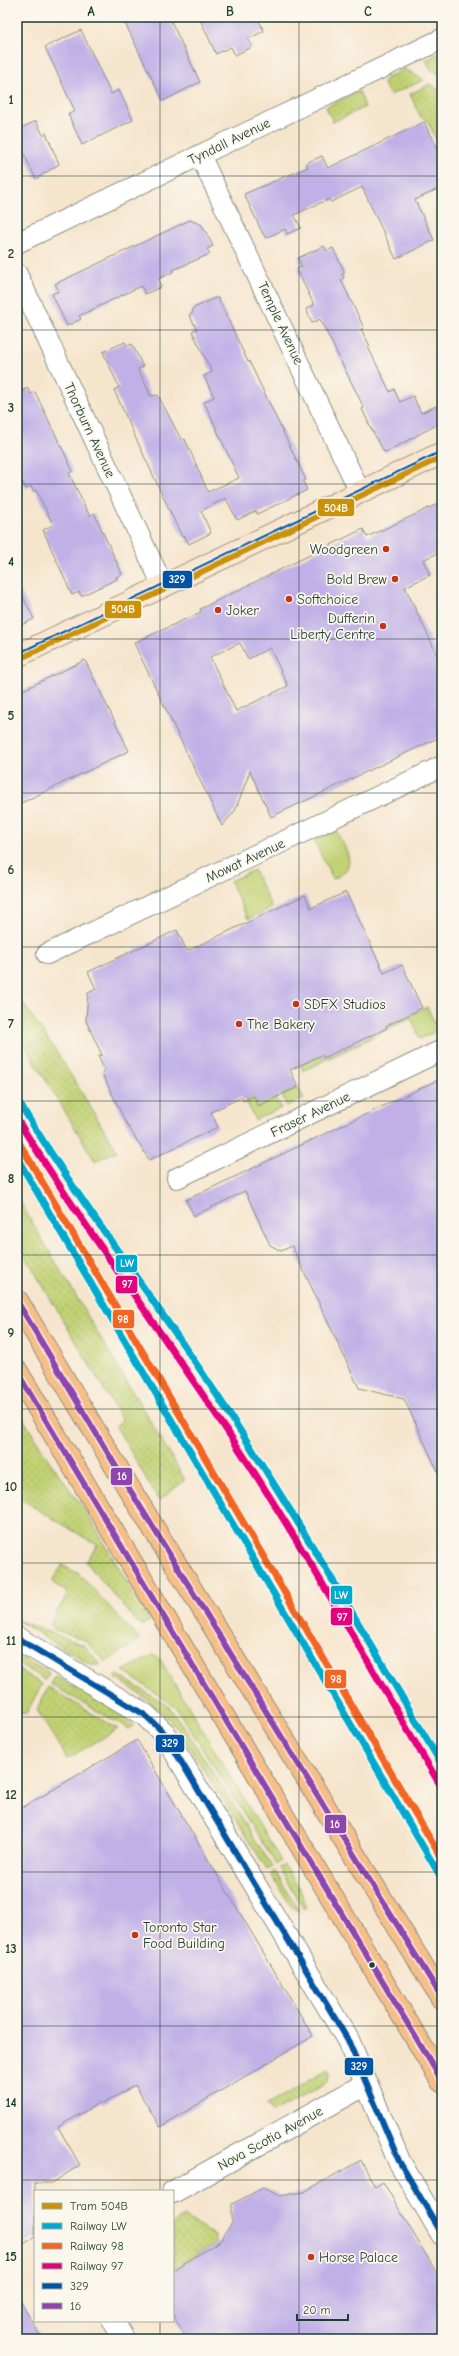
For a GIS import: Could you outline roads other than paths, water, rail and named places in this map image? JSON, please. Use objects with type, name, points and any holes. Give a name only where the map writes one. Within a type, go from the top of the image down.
[{"type":"highway","points":[[17,1301],[127,1485],[442,1998]]},
{"type":"highway","points":[[17,1372],[442,2081]]},
{"type":"main road","points":[[17,656],[442,453]]},
{"type":"street","name":"Tyndall Avenue","points":[[17,243],[442,39]]},
{"type":"street","name":"Temple Avenue","points":[[200,155],[360,492]]},
{"type":"street","name":"Thorburn Avenue","points":[[17,274],[163,586]]},
{"type":"street","name":"Mowat Avenue","points":[[47,954],[442,766]]},
{"type":"street","name":"Fraser Avenue","points":[[177,1178],[442,1050]]},
{"type":"street","points":[[17,1638],[145,1715],[164,1733],[348,2040],[399,2161],[442,2234]]},
{"type":"street","name":"Nova Scotia Avenue","points":[[174,2191],[366,2084]]},
{"type":"street","points":[[114,2322],[123,2339]]},
{"type":"tram line","name":"504B","points":[[17,660],[442,457]]},
{"type":"rail line","name":"LW","points":[[17,1099],[40,1137],[89,1210],[190,1355],[245,1438],[331,1577],[442,1765]]},
{"type":"rail line","name":"97","points":[[17,1119],[70,1202],[210,1405],[264,1488],[316,1573],[442,1788]]},
{"type":"rail line","name":"98","points":[[17,1139],[442,1859]]},
{"type":"rail line","name":"LW","points":[[17,1158],[442,1879]]},
{"type":"place","name":"Woodgreen","points":[[386,549]]},
{"type":"place","name":"Bold Brew","points":[[395,579]]},
{"type":"place","name":"Softchoice","points":[[289,599]]},
{"type":"place","name":"Joker","points":[[218,610]]},
{"type":"place","name":"Dufferin Liberty Centre","points":[[383,626]]},
{"type":"place","name":"SDFX Studios","points":[[296,1004]]},
{"type":"place","name":"The Bakery","points":[[239,1024]]},
{"type":"place","name":"Toronto Star Food Building","points":[[135,1935]]},
{"type":"place","name":"Horse Palace","points":[[311,2257]]}]
